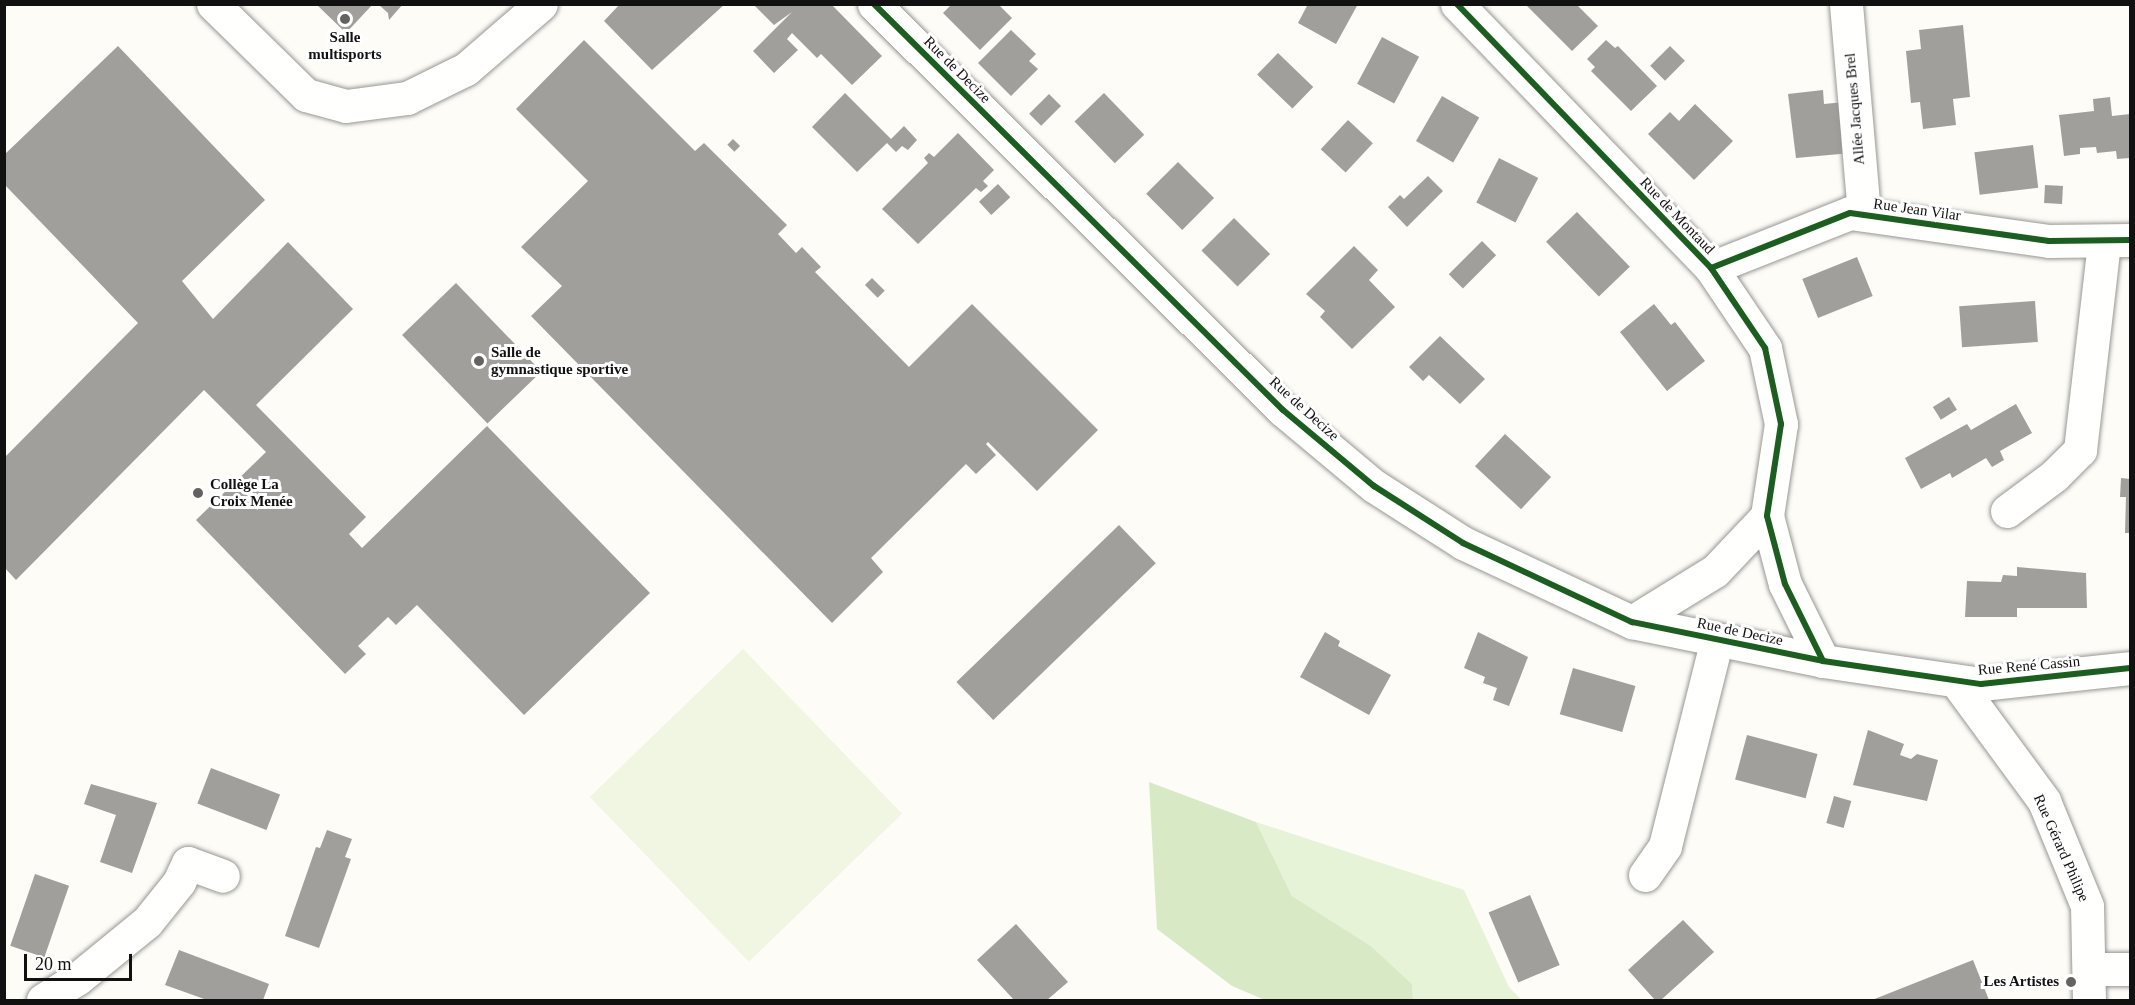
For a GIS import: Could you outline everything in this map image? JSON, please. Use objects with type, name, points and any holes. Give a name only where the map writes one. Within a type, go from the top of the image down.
[{"type":"street","points":[[213,4],[306,94],[346,106],[407,98],[466,69],[541,4]]},
{"type":"street","name":"Rue de Decize","points":[[874,4],[1283,410],[1374,486],[1463,543],[1632,622],[1823,661]]},
{"type":"street","name":"Rue de Montaud","points":[[1457,4],[1711,268],[1765,348],[1781,424],[1767,516],[1785,584],[1823,661]]},
{"type":"street","name":"Allée Jacques Brel","points":[[1846,4],[1864,214]]},
{"type":"street","name":"Rue Jean Vilar","points":[[1711,268],[1850,213],[2049,241],[2117,240],[2080,450],[2054,476],[2007,511]]},
{"type":"street","points":[[1632,622],[1715,571],[1767,516]]},
{"type":"street","points":[[1645,875],[1665,846],[1717,639]]},
{"type":"street","name":"Rue René Cassin","points":[[1823,661],[1981,684],[2130,668]]},
{"type":"street","name":"Rue Gérard Philipe","points":[[1956,681],[2044,801],[2088,906],[2090,985],[2130,969]]},
{"type":"street","points":[[43,1000],[77,979],[147,922],[179,882],[188,863],[223,876]]},
{"type":"green space","points":[[743,649],[902,814],[749,962],[590,797]]},
{"type":"green space","points":[[1149,782],[1256,822],[1292,896],[1371,946],[1412,984],[1413,1000],[1265,1000],[1232,986],[1157,929]]},
{"type":"green space","points":[[1256,822],[1464,890],[1509,987],[1522,1000],[1413,1000],[1412,984],[1371,946],[1292,896]]},
{"type":"building","name":"Salle multisports","points":[[316,4],[373,4],[346,33]]},
{"type":"building","name":"Salle multisports","points":[[378,4],[403,4],[389,20],[388,13]]},
{"type":"building","points":[[620,4],[725,4],[652,70],[604,21]]},
{"type":"building","points":[[753,4],[831,4],[882,56],[852,85],[821,54],[817,58],[792,33],[787,39],[798,50],[774,73],[753,51],[792,12],[774,25]]},
{"type":"building","points":[[952,4],[998,4],[1012,18],[980,50],[943,13]]},
{"type":"building","points":[[1308,4],[1358,4],[1336,44],[1298,23]]},
{"type":"building","points":[[1525,4],[1576,4],[1598,26],[1572,51]]},
{"type":"building","points":[[1963,25],[1970,97],[1953,99],[1956,125],[1923,129],[1920,102],[1911,103],[1906,51],[1921,49],[1919,30]]},
{"type":"building","points":[[1011,30],[1036,54],[1029,61],[1038,69],[1011,96],[978,63]]},
{"type":"building","points":[[1382,37],[1419,57],[1394,104],[1357,84]]},
{"type":"building","points":[[584,40],[695,151],[704,143],[787,225],[778,234],[796,253],[802,247],[821,267],[815,272],[909,367],[972,304],[1098,430],[1037,491],[988,442],[986,444],[996,455],[976,474],[966,464],[871,558],[883,572],[832,623],[531,316],[562,286],[521,247],[588,181],[516,109]]},
{"type":"building","points":[[1606,40],[1615,48],[1618,46],[1657,86],[1631,111],[1591,71],[1595,67],[1587,59]]},
{"type":"building","points":[[118,46],[265,200],[182,281],[213,319],[288,242],[353,309],[256,405],[366,517],[349,534],[362,548],[487,426],[650,593],[524,715],[417,605],[396,625],[388,617],[358,646],[366,654],[345,674],[196,520],[266,452],[204,390],[16,580],[4,567],[4,458],[138,323],[4,184],[4,155]]},
{"type":"building","points":[[1670,46],[1685,61],[1665,81],[1650,66]]},
{"type":"building","points":[[1278,53],[1313,87],[1292,109],[1257,75]]},
{"type":"building","points":[[1823,90],[1824,104],[1845,102],[1851,153],[1796,158],[1788,94]]},
{"type":"building","points":[[845,93],[891,139],[904,126],[917,140],[908,150],[902,146],[896,152],[887,143],[857,172],[812,127]]},
{"type":"building","points":[[1104,93],[1144,135],[1115,163],[1075,121]]},
{"type":"building","points":[[1049,94],[1061,106],[1041,126],[1029,114]]},
{"type":"building","points":[[1442,96],[1479,118],[1453,163],[1416,141]]},
{"type":"building","points":[[2110,97],[2112,116],[2130,114],[2130,158],[2117,159],[2116,151],[2097,153],[2096,147],[2080,148],[2080,154],[2064,156],[2059,115],[2094,111],[2093,99]]},
{"type":"building","points":[[1695,104],[1733,141],[1694,180],[1648,134],[1670,112],[1679,121]]},
{"type":"building","points":[[1348,120],[1373,143],[1346,172],[1321,149]]},
{"type":"building","points":[[958,133],[994,170],[983,181],[988,186],[981,192],[976,188],[918,244],[882,209],[928,163],[924,158],[929,153],[934,157]]},
{"type":"building","points":[[733,139],[740,146],[734,152],[727,145]]},
{"type":"building","points":[[2033,145],[2038,188],[1980,195],[1974,152]]},
{"type":"building","points":[[1499,158],[1538,178],[1516,223],[1476,203]]},
{"type":"building","points":[[1178,162],[1214,198],[1182,230],[1146,194]]},
{"type":"building","points":[[1428,176],[1443,191],[1407,227],[1388,207],[1400,195],[1404,199]]},
{"type":"building","points":[[998,184],[1010,197],[991,215],[979,202]]},
{"type":"building","points":[[2045,185],[2063,186],[2062,204],[2044,203]]},
{"type":"building","points":[[1577,212],[1630,267],[1599,297],[1546,242]]},
{"type":"building","points":[[1234,218],[1270,254],[1238,287],[1201,251]]},
{"type":"building","points":[[1482,241],[1496,255],[1463,288],[1449,274]]},
{"type":"building","points":[[1354,246],[1378,270],[1369,280],[1395,307],[1352,349],[1320,317],[1325,311],[1306,294]]},
{"type":"building","points":[[1857,257],[1873,296],[1818,318],[1802,279]]},
{"type":"building","points":[[872,278],[885,291],[878,298],[865,285]]},
{"type":"building","name":"Salle de gymnastique sportive","points":[[456,283],[541,371],[487,424],[402,335]]},
{"type":"building","points":[[2035,301],[2038,342],[1962,347],[1959,306]]},
{"type":"building","points":[[1654,304],[1671,325],[1675,322],[1705,361],[1667,391],[1620,332]]},
{"type":"building","points":[[1440,336],[1485,379],[1460,404],[1429,375],[1423,381],[1409,367]]},
{"type":"building","points":[[1949,397],[1957,410],[1941,420],[1933,407]]},
{"type":"building","points":[[2016,404],[2032,433],[2000,451],[2004,460],[1992,467],[1986,458],[1952,478],[1950,473],[1921,489],[1905,458],[1967,424],[1971,430]]},
{"type":"building","points":[[1505,434],[1551,477],[1521,509],[1475,466]]},
{"type":"building","points":[[2121,478],[2130,479],[2130,533],[2125,533],[2126,497],[2120,497]]},
{"type":"building","points":[[1119,525],[1156,563],[993,720],[956,682]]},
{"type":"building","points":[[2017,567],[2086,573],[2087,608],[2017,608],[2017,617],[1965,617],[1967,581],[2001,582],[2003,575],[2017,576]]},
{"type":"building","points":[[1325,632],[1340,641],[1338,646],[1391,675],[1369,715],[1300,677]]},
{"type":"building","points":[[1478,632],[1528,657],[1509,706],[1493,700],[1497,688],[1483,683],[1485,677],[1464,668]]},
{"type":"building","points":[[1573,668],[1635,686],[1622,732],[1560,714]]},
{"type":"building","points":[[1868,730],[1904,744],[1900,755],[1911,759],[1917,754],[1938,760],[1927,801],[1853,785]]},
{"type":"building","points":[[1747,735],[1818,754],[1806,798],[1735,779]]},
{"type":"building","points":[[211,768],[280,795],[266,830],[197,803]]},
{"type":"building","points":[[91,784],[157,803],[132,873],[100,862],[116,815],[84,804]]},
{"type":"building","points":[[1834,796],[1851,801],[1844,828],[1826,823]]},
{"type":"building","points":[[327,830],[352,839],[345,857],[351,859],[319,948],[285,936],[316,847],[320,848]]},
{"type":"building","points":[[35,874],[69,886],[44,958],[10,946]]},
{"type":"building","points":[[1530,895],[1560,965],[1518,983],[1489,913]]},
{"type":"building","points":[[1683,920],[1714,952],[1661,1000],[1655,1000],[1628,970]]},
{"type":"building","points":[[1016,924],[1068,982],[1047,1000],[1014,1000],[977,960]]},
{"type":"building","points":[[179,950],[269,984],[263,1000],[207,1000],[165,985]]},
{"type":"building","points":[[1973,960],[1989,1000],[1872,1000]]},
{"type":"cycle path","points":[[874,4],[1283,410],[1374,486],[1463,543],[1632,622],[1823,661],[1981,684],[2130,668]]},
{"type":"cycle path","points":[[1457,4],[1711,268],[1765,348],[1781,424],[1767,516],[1785,584],[1823,661]]},
{"type":"cycle path","points":[[1711,268],[1850,213],[2049,241],[2130,240]]},
{"type":"place","name":"Salle multisports","points":[[345,19]]},
{"type":"place","name":"Salle de gymnastique sportive","points":[[479,361]]},
{"type":"place","name":"Collège La Croix Menée","points":[[198,493]]},
{"type":"place","name":"Les Artistes","points":[[2071,982]]}]
